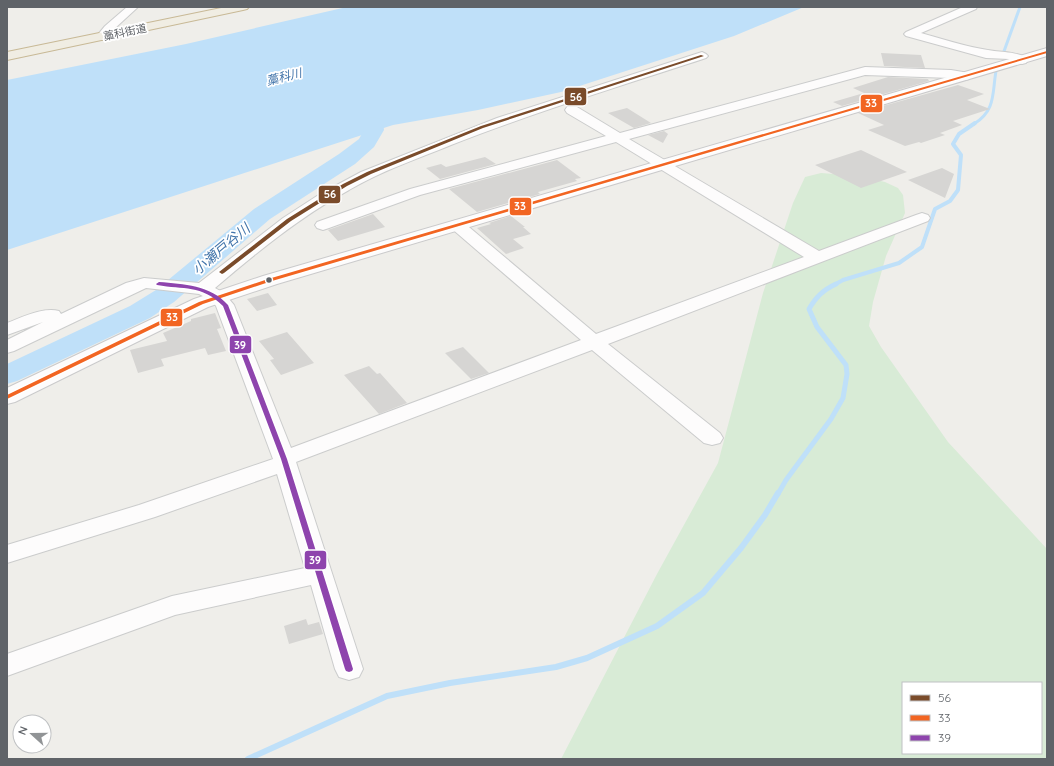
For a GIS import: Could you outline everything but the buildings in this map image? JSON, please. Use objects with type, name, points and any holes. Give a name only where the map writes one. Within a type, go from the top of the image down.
[{"type":"highway","name":"藁科街道","points":[[7,56],[101,38],[244,7]]},
{"type":"main road","points":[[7,397],[148,328],[210,293],[270,280],[1047,52]]},
{"type":"street","points":[[101,38],[109,28],[132,7]]},
{"type":"street","points":[[972,7],[910,34],[986,54],[1011,56],[1022,60]]},
{"type":"street","points":[[210,293],[245,253],[289,220],[369,173],[482,127],[702,56]]},
{"type":"street","points":[[323,225],[415,192],[865,71],[951,74],[965,76]]},
{"type":"street","points":[[572,110],[818,258]]},
{"type":"street","points":[[7,554],[147,512],[922,218]]},
{"type":"street","points":[[457,225],[594,342],[712,438]]},
{"type":"street","points":[[7,347],[132,286],[144,283],[155,283],[210,293],[225,305],[284,461],[349,669]]},
{"type":"street","points":[[7,329],[52,315],[68,318]]},
{"type":"street","points":[[7,665],[172,606],[320,574]]},
{"type":"green space","points":[[821,173],[859,176],[885,182],[898,188],[903,195],[905,213],[886,256],[873,302],[869,326],[881,347],[948,442],[1047,549],[1047,759],[561,759],[657,574],[718,463],[763,293],[793,203],[805,177]]},
{"type":"water","name":"藁科川","points":[[347,7],[804,7],[734,36],[561,92],[478,110],[393,125],[7,250],[7,80],[186,44]]},
{"type":"waterway","points":[[1003,54],[1020,7]]},
{"type":"waterway","points":[[974,124],[981,119],[990,107],[996,71]]},
{"type":"waterway","name":"小瀬戸谷川","points":[[7,375],[140,312],[165,296],[262,214],[347,159],[367,143],[374,130],[373,123]]},
{"type":"waterway","points":[[834,285],[843,280],[899,263],[922,247],[935,209],[950,201],[958,190],[961,155],[953,144],[959,134],[975,123]]},
{"type":"waterway","points":[[778,494],[786,480],[831,419],[843,398],[847,374],[846,365],[817,327],[809,309],[820,294],[836,284]]},
{"type":"waterway","points":[[248,759],[387,696],[450,683],[556,667],[587,658],[657,626],[703,593],[741,548],[765,515],[778,493]]},
{"type":"transit line","name":"33","points":[[7,397],[201,303],[270,280],[1047,52]]},
{"type":"transit line","name":"56","points":[[222,272],[289,220],[345,185],[369,173],[482,127],[702,56]]},
{"type":"transit line","name":"39","points":[[159,284],[186,286],[203,290],[218,298],[225,305],[284,459],[349,669]]}]
